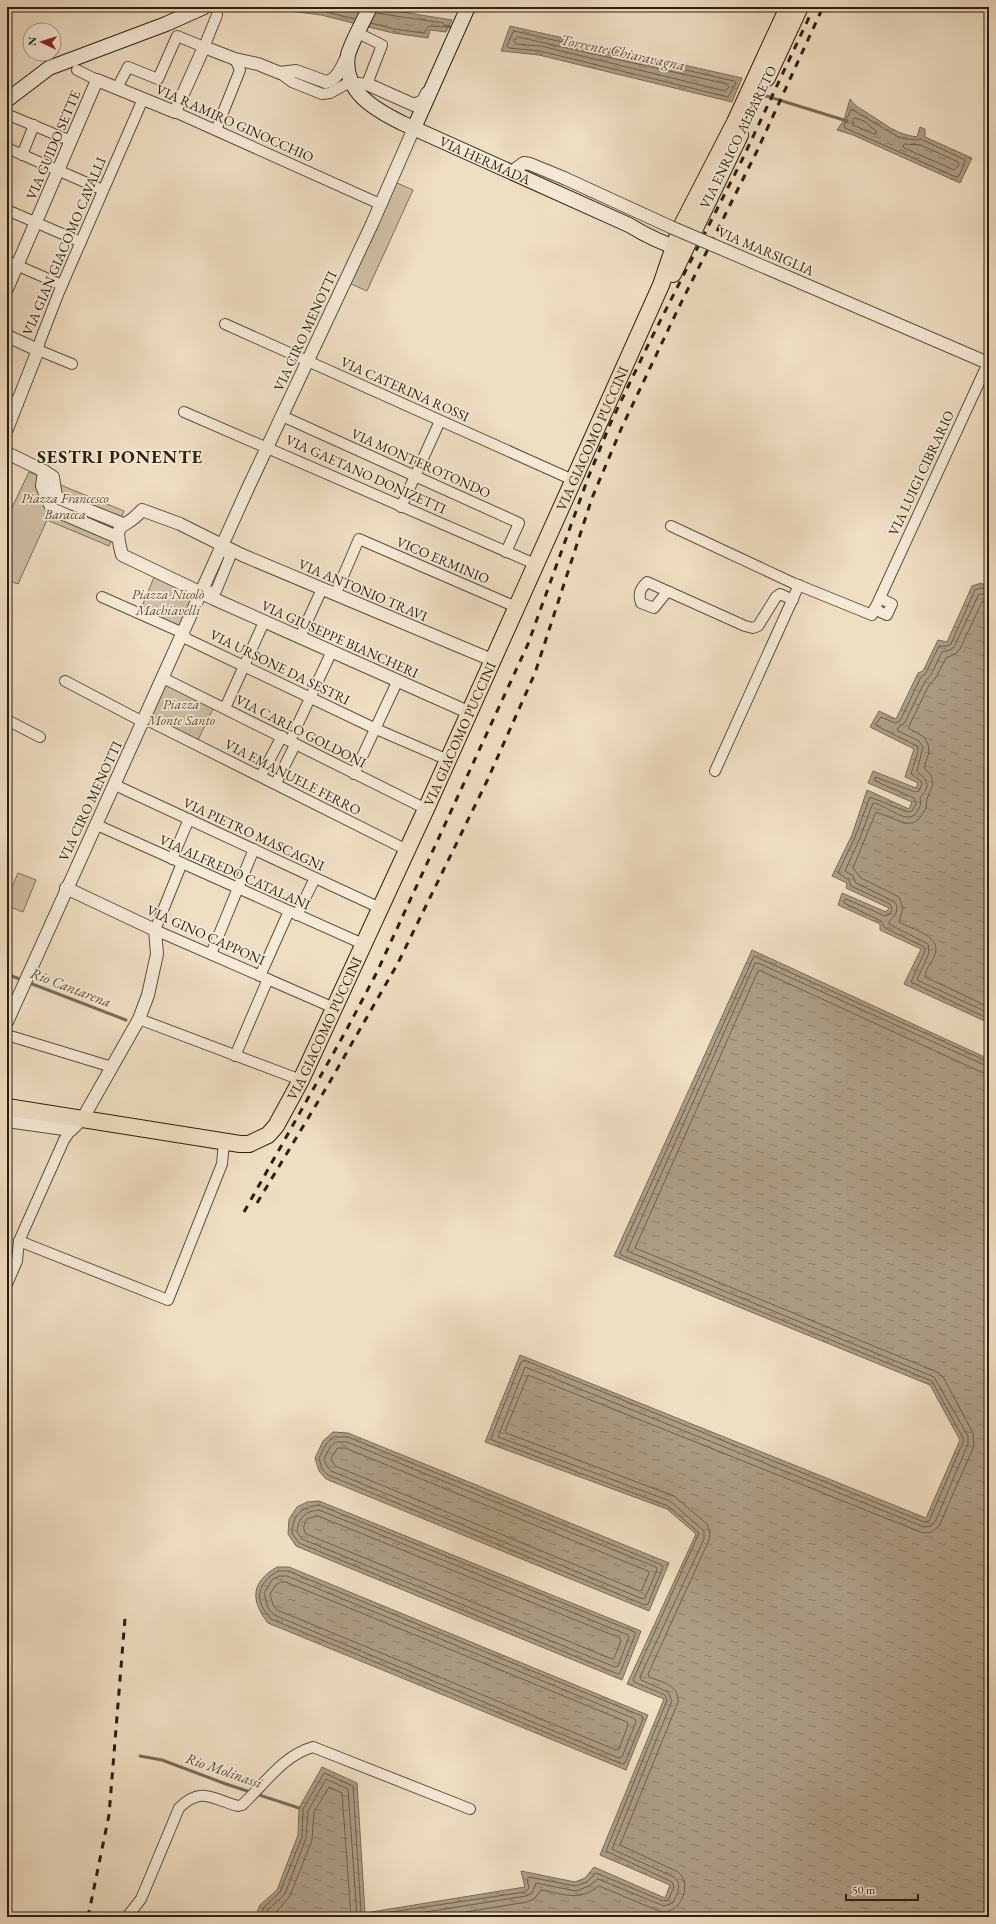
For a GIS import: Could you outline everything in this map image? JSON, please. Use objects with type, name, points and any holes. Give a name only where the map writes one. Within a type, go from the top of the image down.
[{"type":"main road","points":[[7,100],[49,68],[166,24],[204,7]]},
{"type":"main road","points":[[350,82],[348,73],[348,55],[370,7]]},
{"type":"main road","points":[[414,128],[442,62],[468,7]]},
{"type":"main road","name":"VIA ENRICO ALBARETO","points":[[679,249],[680,229],[735,122],[788,7]]},
{"type":"main road","name":"VIA ENRICO ALBARETO","points":[[672,267],[679,249],[800,7]]},
{"type":"main road","name":"VIA HERMADA","points":[[350,82],[364,100],[373,107],[414,128],[629,225],[653,239],[679,249]]},
{"type":"main road","name":"VIA HERMADA","points":[[653,239],[672,267]]},
{"type":"main road","name":"VIA GIACOMO PUCCINI","points":[[7,1107],[83,1118],[224,1142],[249,1144],[268,1135],[276,1126],[300,1080],[426,809],[534,564],[661,285],[672,267]]},
{"type":"street","points":[[175,112],[196,67],[216,15]]},
{"type":"street","points":[[359,30],[382,45],[366,84]]},
{"type":"street","points":[[117,88],[128,67],[158,79],[177,36],[204,47],[237,65],[258,64],[280,73],[292,82],[322,94],[330,93],[350,82],[366,84],[410,104],[417,104],[423,101],[442,62]]},
{"type":"street","points":[[280,73],[296,71],[326,82],[330,81],[336,76],[348,55]]},
{"type":"street","points":[[216,130],[235,83],[237,65]]},
{"type":"street","name":"VIA RAMIRO GINOCCHIO","points":[[77,70],[216,130],[380,204]]},
{"type":"street","name":"VIA GUIDO SETTE","points":[[7,289],[12,263],[36,222],[98,80]]},
{"type":"street","name":"VIA GIAN GIACOMO CAVALLI","points":[[7,429],[12,402],[38,350],[62,285],[143,99]]},
{"type":"street","points":[[11,116],[71,141]]},
{"type":"street","points":[[22,155],[34,125]]},
{"type":"street","name":"VIA CIRO MENOTTI","points":[[7,1022],[66,888],[115,785],[200,593],[223,546],[414,128]]},
{"type":"street","points":[[7,148],[103,190]]},
{"type":"street","name":"VIA MARSIGLIA","points":[[514,174],[517,168],[524,163],[530,164],[673,228],[988,362]]},
{"type":"street","points":[[7,210],[81,242]]},
{"type":"street","points":[[12,263],[62,285]]},
{"type":"street","name":"VIA CATERINA ROSSI","points":[[225,324],[573,480]]},
{"type":"street","points":[[7,336],[72,364]]},
{"type":"street","name":"VIA LUIGI CIBRARIO","points":[[671,526],[799,585],[872,615],[988,362]]},
{"type":"street","name":"VIA GAETANO DONIZETTI","points":[[184,412],[534,564]]},
{"type":"street","name":"VIA MONTEROTONDO","points":[[282,416],[519,523],[506,552]]},
{"type":"street","points":[[401,507],[440,421]]},
{"type":"street","points":[[7,453],[44,471],[53,478],[56,497],[123,524],[119,529],[117,537],[52,509],[42,486],[44,471]]},
{"type":"street","name":"VIA ANTONIO TRAVI","points":[[123,524],[134,519],[142,510],[180,524],[223,546],[492,660]]},
{"type":"street","name":"VIA GIUSEPPE BIANCHERI","points":[[117,537],[122,555],[200,593],[468,712]]},
{"type":"street","name":"VICO ERMINIO","points":[[335,594],[359,539],[516,607]]},
{"type":"street","points":[[670,592],[666,594],[654,608],[641,603],[639,596],[642,587],[647,582],[670,592],[745,626],[753,628],[758,626],[776,597],[780,594],[793,600]]},
{"type":"street","points":[[715,771],[799,585]]},
{"type":"street","points":[[300,637],[322,589]]},
{"type":"street","name":"VIA URSONE DA SESTRI","points":[[102,597],[183,633],[187,639],[245,665],[376,729],[448,760]]},
{"type":"street","points":[[225,708],[264,622]]},
{"type":"street","points":[[276,783],[289,741],[332,651]]},
{"type":"street","name":"VIA CARLO GOLDONI","points":[[163,678],[426,809]]},
{"type":"street","points":[[354,774],[398,680]]},
{"type":"street","name":"VIA EMANUELE FERRO","points":[[65,681],[276,783],[407,850]]},
{"type":"street","points":[[7,720],[40,737]]},
{"type":"street","points":[[261,776],[289,741]]},
{"type":"street","name":"VIA PIETRO MASCAGNI","points":[[115,785],[380,908]]},
{"type":"street","points":[[172,858],[189,819]]},
{"type":"street","name":"VIA ALFREDO CATALANI","points":[[97,825],[363,944]]},
{"type":"street","points":[[211,954],[254,849]]},
{"type":"street","points":[[7,1284],[17,1261],[18,1241],[64,1140],[83,1118],[139,1019],[148,995],[157,954],[155,930],[182,863]]},
{"type":"street","points":[[235,1056],[264,977],[293,913],[315,878]]},
{"type":"street","name":"VIA GINO CAPPONI","points":[[66,888],[155,930],[334,1008]]},
{"type":"street","points":[[139,1019],[300,1080]]},
{"type":"street","points":[[7,1035],[112,1067]]},
{"type":"street","points":[[7,1121],[72,1130]]},
{"type":"street","points":[[18,1241],[168,1300],[222,1164],[224,1142]]},
{"type":"street","points":[[127,1917],[141,1899],[179,1808],[189,1798],[197,1795],[204,1795],[238,1806],[242,1805],[259,1786],[299,1751],[313,1747],[470,1809]]},
{"type":"green space","points":[[395,182],[413,190],[367,291],[349,283]]},
{"type":"green space","name":"Piazza Francesco Baracca","points":[[29,472],[124,511],[109,546],[47,520],[18,584],[7,580],[7,518]]},
{"type":"green space","name":"Piazza Nicolò Machiavelli","points":[[155,575],[196,594],[180,630],[140,611]]},
{"type":"green space","name":"Piazza Monte Santo","points":[[165,684],[214,707],[198,740],[149,717]]},
{"type":"green space","points":[[18,873],[36,880],[23,912],[7,906],[7,899]]},
{"type":"water","points":[[258,7],[371,7],[452,20],[446,32],[430,30],[428,38],[393,33],[321,15]]},
{"type":"water","name":"Torrente Chiaravagna","points":[[510,26],[742,78],[732,102],[539,55],[501,51]]},
{"type":"water","points":[[850,99],[859,108],[903,134],[917,137],[920,127],[925,129],[925,137],[972,158],[960,183],[853,135],[837,130],[844,120]]},
{"type":"water","points":[[981,583],[989,587],[989,1023],[904,984],[921,949],[880,930],[880,924],[838,905],[842,893],[886,912],[889,908],[846,888],[847,883],[832,876],[852,835],[867,790],[909,809],[912,802],[868,783],[873,771],[916,788],[918,783],[905,777],[914,749],[870,727],[879,711],[896,719],[918,673],[923,671],[938,640],[947,642],[972,586]]},
{"type":"water","points":[[752,950],[989,1059],[989,1917],[255,1917],[260,1905],[277,1890],[298,1835],[299,1808],[322,1767],[357,1783],[365,1913],[525,1887],[521,1871],[575,1882],[585,1878],[594,1867],[665,1898],[670,1885],[600,1855],[664,1699],[627,1684],[696,1534],[667,1509],[485,1442],[520,1355],[926,1518],[960,1440],[930,1385],[614,1256]]},
{"type":"water","points":[[333,1432],[348,1433],[669,1563],[649,1611],[326,1479],[319,1471],[315,1458],[323,1441]]},
{"type":"water","points":[[319,1501],[641,1631],[622,1680],[296,1546],[288,1534],[289,1519],[297,1507],[307,1502]]},
{"type":"water","points":[[277,1567],[289,1567],[648,1715],[626,1770],[268,1623],[258,1607],[256,1592],[262,1579]]},
{"type":"waterway","name":"Torrente Chiaravagna","points":[[445,26],[451,27]]},
{"type":"waterway","name":"Torrente Chiaravagna","points":[[763,95],[847,121]]},
{"type":"waterway","name":"Rio Cantarena","points":[[7,974],[22,980]]},
{"type":"waterway","name":"Rio Cantarena","points":[[27,982],[126,1020]]},
{"type":"waterway","name":"Rio Molinassi","points":[[140,1756],[162,1760],[226,1784],[299,1808]]},
{"type":"railway","points":[[244,1212],[347,1029],[377,972],[528,644],[588,478],[611,422],[650,341],[742,160],[814,7]]},
{"type":"railway","points":[[257,1203],[328,1085],[398,963],[487,781],[535,673],[592,498],[622,427],[678,309],[757,151],[823,7]]},
{"type":"railway","points":[[88,1917],[109,1815],[125,1618]]},
{"type":"district","name":"SESTRI PONENTE","points":[[120,456]]}]
